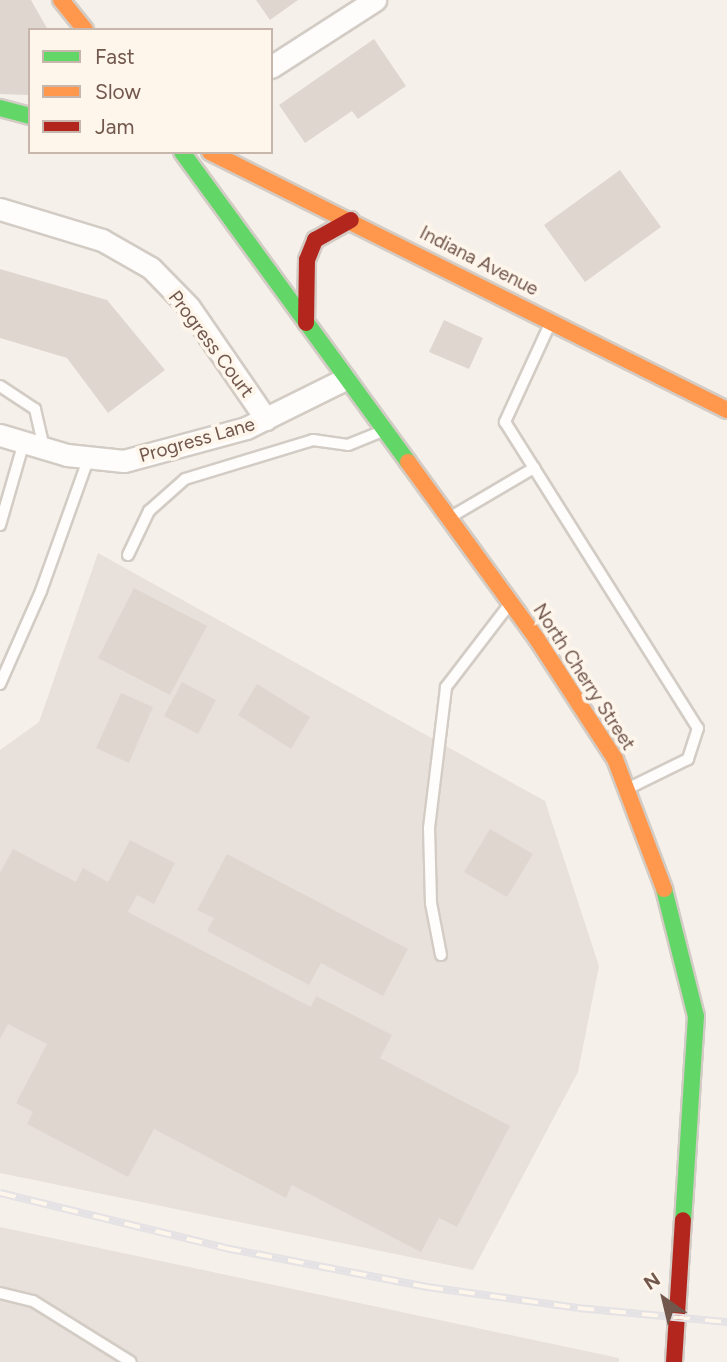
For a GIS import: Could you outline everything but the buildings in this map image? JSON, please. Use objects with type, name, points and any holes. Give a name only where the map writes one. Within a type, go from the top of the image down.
[{"type":"main road","points":[[61,0],[83,28]]},
{"type":"main road","points":[[0,108],[28,115]]},
{"type":"main road","name":"North Cherry Street","points":[[183,154],[510,603],[615,759],[664,889],[696,1016],[674,1362]]},
{"type":"main road","name":"Indiana Avenue","points":[[214,154],[727,410]]},
{"type":"main road","points":[[306,323],[307,260],[315,240],[351,220]]},
{"type":"street","points":[[273,66],[374,0]]},
{"type":"street","name":"Progress Court","points":[[0,209],[102,240],[150,268],[189,307],[266,419]]},
{"type":"street","name":"Progress Lane","points":[[0,435],[89,457],[124,461],[266,419],[345,379]]},
{"type":"lane","points":[[552,321],[505,422],[698,727],[688,759],[626,790]]},
{"type":"lane","points":[[0,386],[35,409],[34,445],[0,526]]},
{"type":"lane","points":[[128,555],[149,511],[185,479],[313,440],[348,445],[385,430]]},
{"type":"lane","points":[[0,684],[41,591],[89,457]]},
{"type":"lane","points":[[449,518],[534,468]]},
{"type":"lane","points":[[441,955],[431,903],[429,828],[446,687],[510,603]]},
{"type":"lane","points":[[0,1293],[33,1301],[131,1362]]},
{"type":"shaded area","points":[[98,553],[545,801],[599,966],[578,1072],[473,1270],[0,1173],[0,750],[39,722]]},
{"type":"shaded area","points":[[0,1227],[619,1358],[619,1362],[0,1362]]},
{"type":"railway","points":[[0,1193],[225,1248],[427,1287],[578,1308],[727,1322]]},
{"type":"traffic: fast","points":[[0,108],[28,115]]},
{"type":"traffic: fast","points":[[183,154],[408,462]]},
{"type":"traffic: fast","points":[[664,889],[696,1016],[683,1220]]},
{"type":"traffic: slow","points":[[61,0],[83,28]]},
{"type":"traffic: slow","points":[[214,154],[727,410]]},
{"type":"traffic: slow","points":[[408,462],[537,639],[615,759],[664,889]]},
{"type":"traffic: jam","points":[[306,323],[307,260],[315,240],[351,220]]},
{"type":"traffic: jam","points":[[674,1362],[683,1220]]}]
